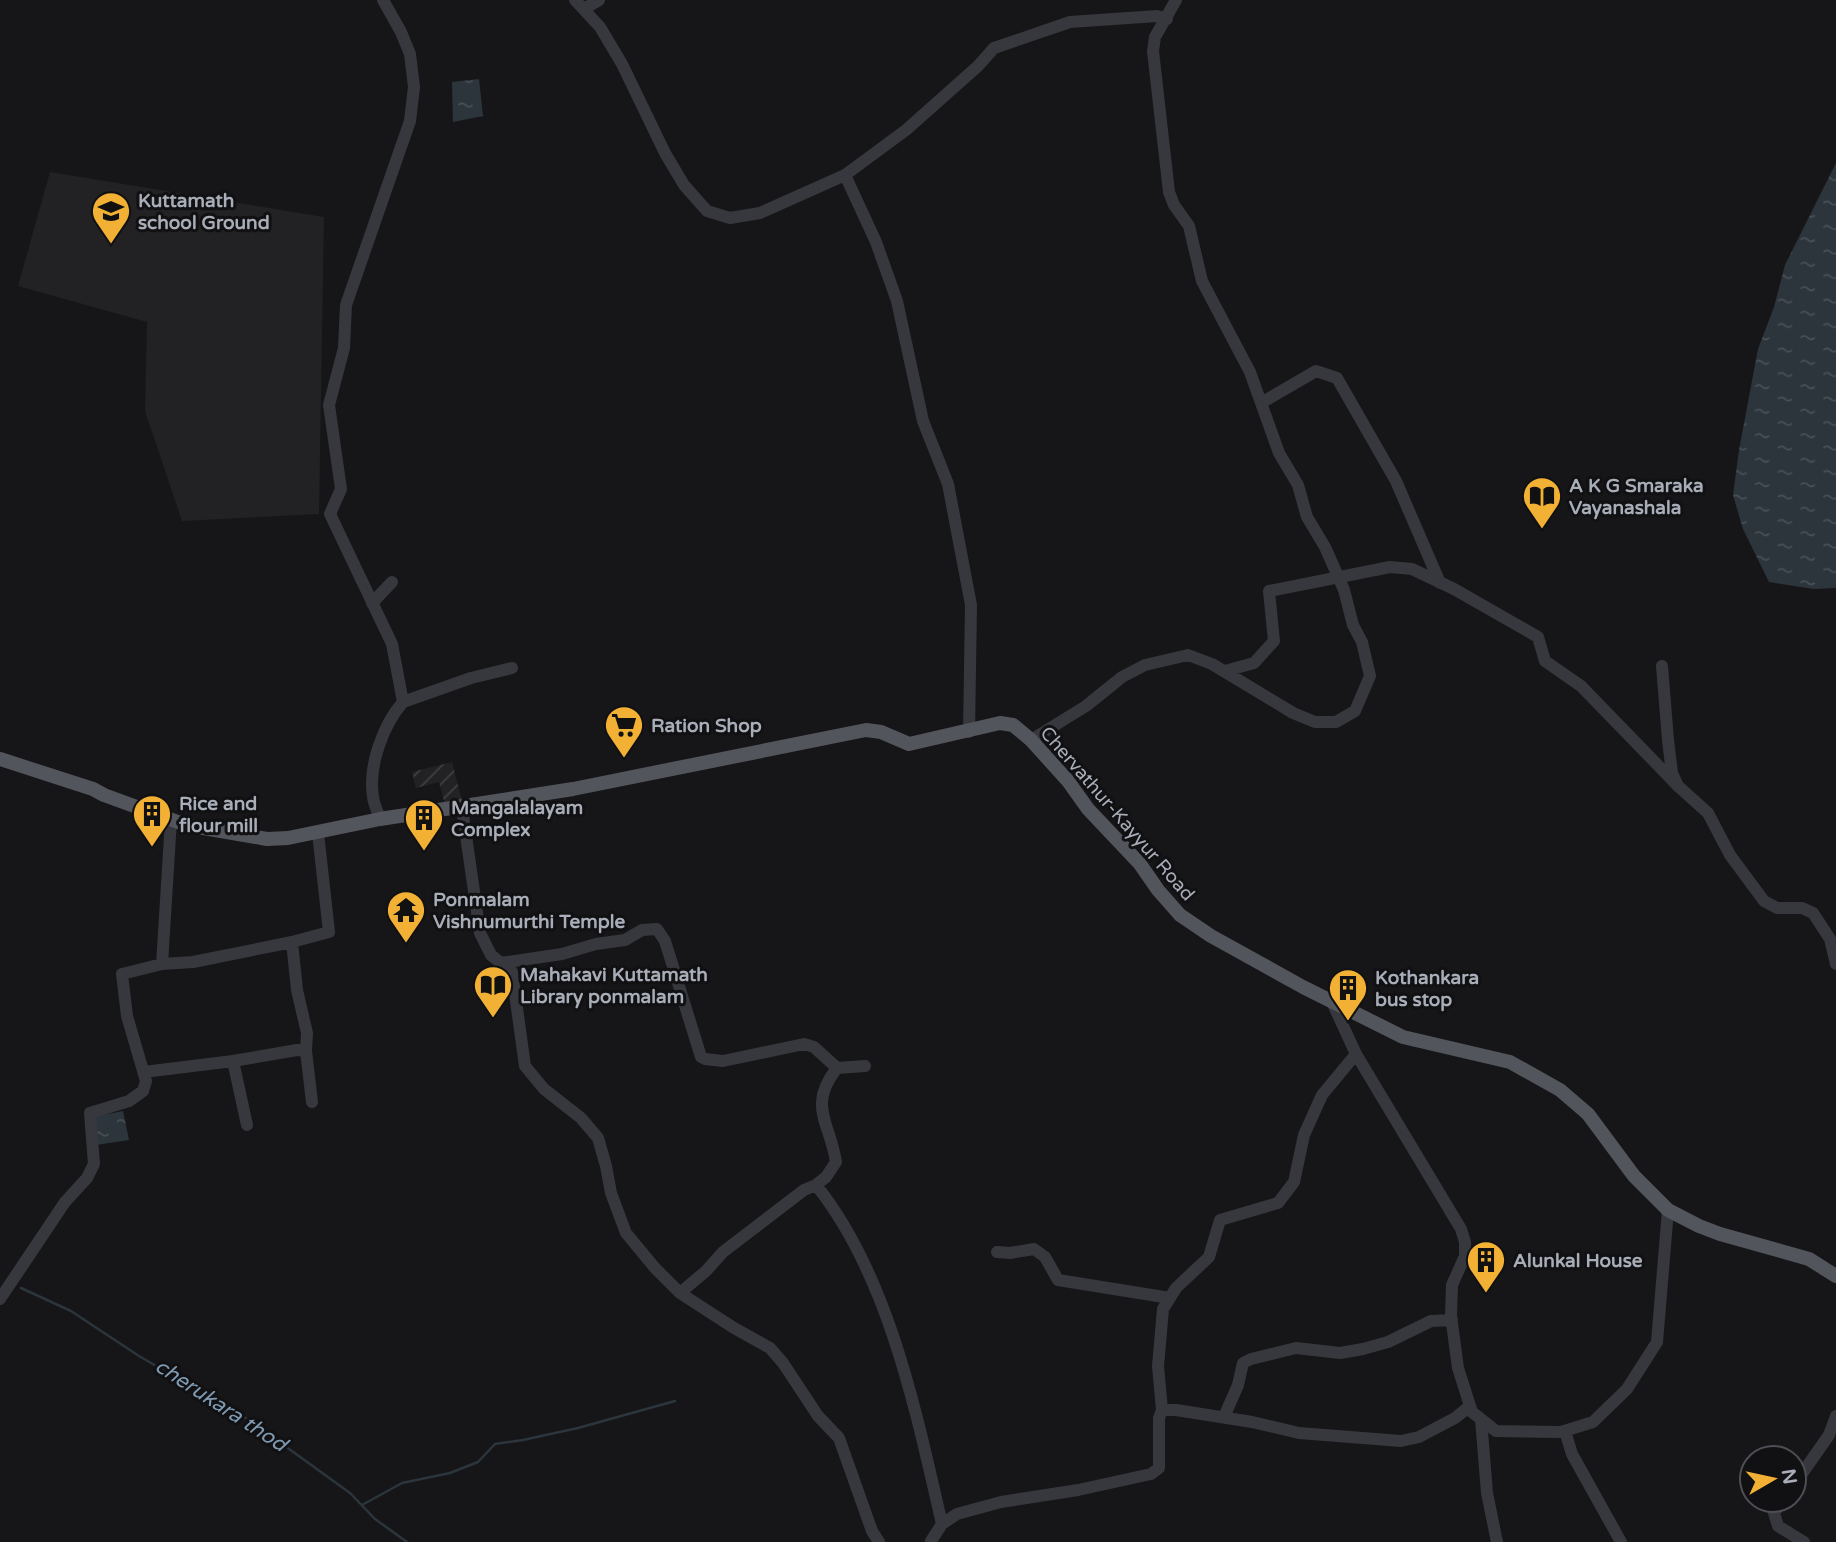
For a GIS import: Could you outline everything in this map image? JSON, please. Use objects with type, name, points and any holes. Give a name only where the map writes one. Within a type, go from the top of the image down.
[{"type":"main road","name":"Chervathur-Kayyur Road","points":[[0,759],[93,789],[171,820],[267,839],[318,833],[380,819],[573,789],[866,730],[881,732],[909,744],[1000,723],[1013,724],[1068,781],[1180,915],[1211,936],[1403,1037],[1510,1062],[1560,1090],[1598,1125],[1634,1176],[1668,1210],[1720,1234],[1809,1259],[1836,1276]]},
{"type":"street","points":[[383,0],[410,54],[414,87],[410,121],[346,305],[344,348],[329,405],[341,489],[330,514],[392,644],[403,702]]},
{"type":"street","points":[[600,0],[580,5],[600,27],[622,64],[665,153],[684,185],[707,211],[730,218],[760,213],[845,175],[906,130],[978,66],[994,48],[1070,22],[1157,16],[1167,19]]},
{"type":"street","points":[[1031,740],[1086,706],[1122,677],[1145,665],[1188,655],[1225,671],[1293,713],[1315,722],[1336,722],[1355,711],[1370,676],[1362,642],[1353,625],[1338,578],[1325,547],[1307,517],[1298,485],[1279,453],[1244,360],[1202,281],[1189,226],[1174,205],[1170,192],[1153,51],[1155,37],[1176,0]]},
{"type":"street","points":[[845,175],[876,242],[897,302],[923,421],[948,484],[971,605],[969,732]]},
{"type":"street","points":[[1261,403],[1316,371],[1337,378],[1396,481],[1440,583]]},
{"type":"street","points":[[1225,671],[1254,663],[1274,641],[1269,591],[1390,567],[1412,569],[1538,637],[1545,661],[1581,686],[1678,786],[1708,813],[1730,855],[1764,901],[1777,908],[1802,908],[1813,914],[1830,939],[1836,964]]},
{"type":"street","points":[[372,603],[392,582]]},
{"type":"street","points":[[1662,666],[1669,751],[1672,773],[1678,786]]},
{"type":"street","points":[[380,819],[373,796],[374,763],[391,716],[403,702],[471,678],[512,668]]},
{"type":"street","points":[[462,808],[480,933],[491,955],[512,972],[525,1066],[544,1090],[581,1118],[598,1138],[611,1193],[626,1233],[680,1293],[770,1348],[818,1416],[839,1438],[872,1531],[879,1542]]},
{"type":"street","points":[[162,964],[171,820]]},
{"type":"street","points":[[3,1294],[65,1202],[87,1178],[94,1164],[90,1113],[129,1101],[143,1091],[145,1072],[127,1016],[122,974],[162,964],[193,962],[292,942],[329,932],[318,833]]},
{"type":"street","points":[[501,963],[625,940],[642,930],[657,929],[664,941],[701,1057],[723,1061],[804,1044],[814,1047],[837,1068],[865,1066]]},
{"type":"street","points":[[292,942],[297,990],[307,1033],[306,1051],[312,1102]]},
{"type":"street","points":[[1332,1002],[1356,1054],[1461,1229],[1465,1256],[1451,1285],[1458,1368],[1472,1412],[1496,1431],[1564,1431],[1593,1422],[1627,1389],[1657,1342],[1668,1210]]},
{"type":"street","points":[[145,1072],[297,1050],[306,1051]]},
{"type":"street","points":[[920,1542],[932,1542],[942,1524],[957,1514],[1001,1502],[1079,1490],[1151,1474],[1160,1468],[1159,1418],[1162,1410],[1158,1366],[1163,1309],[1176,1288],[1209,1257],[1220,1220],[1278,1203],[1294,1182],[1304,1135],[1322,1095],[1356,1054]]},
{"type":"street","points":[[233,1061],[247,1125]]},
{"type":"street","points":[[680,1293],[723,1252],[804,1190],[826,1177],[836,1162],[820,1100],[826,1082],[837,1068]]},
{"type":"street","points":[[816,1185],[837,1211],[878,1296],[914,1405],[942,1524]]},
{"type":"street","points":[[997,1252],[1034,1250],[1045,1257],[1058,1280],[1170,1298]]},
{"type":"street","points":[[1224,1417],[1238,1385],[1243,1363],[1251,1359],[1296,1348],[1340,1353],[1363,1349],[1388,1342],[1431,1321],[1452,1320]]},
{"type":"street","points":[[1162,1410],[1224,1417],[1299,1433],[1401,1441],[1419,1437],[1455,1418],[1470,1406]]},
{"type":"street","points":[[1808,1465],[1829,1435],[1836,1416]]},
{"type":"street","points":[[1481,1419],[1487,1493],[1497,1542]]},
{"type":"street","points":[[1564,1431],[1573,1454],[1621,1542]]},
{"type":"street","points":[[1774,1514],[1778,1527],[1804,1542]]},
{"type":"shaded area","points":[[50,172],[324,217],[319,514],[182,521],[145,411],[147,322],[18,286]]},
{"type":"shaded area","points":[[452,762],[462,801],[445,805],[439,782],[416,788],[412,772]]},
{"type":"water","points":[[479,79],[483,116],[453,122],[452,82]]},
{"type":"water","points":[[1836,163],[1836,588],[1814,589],[1769,582],[1743,529],[1733,495],[1758,349],[1774,307],[1785,265]]},
{"type":"water","points":[[123,1111],[129,1140],[96,1145],[93,1117]]},
{"type":"waterway","name":"cherukara thod","points":[[21,1288],[71,1311],[139,1356],[249,1420],[350,1493],[375,1519],[407,1542]]},
{"type":"waterway","points":[[362,1505],[402,1483],[450,1473],[478,1462],[495,1444],[578,1428],[675,1401]]},
{"type":"place","name":"Kuttamath school Ground","points":[[111,245]]},
{"type":"place","name":"A K G Smaraka Vayanashala","points":[[1542,530]]},
{"type":"place","name":"Ration Shop","points":[[624,759]]},
{"type":"place","name":"Rice and flour mill","points":[[152,848]]},
{"type":"place","name":"Mangalalayam Complex","points":[[424,852]]},
{"type":"place","name":"Ponmalam Vishnumurthi Temple","points":[[406,944]]},
{"type":"place","name":"Mahakavi Kuttamath Library ponmalam","points":[[493,1019]]},
{"type":"place","name":"Kothankara bus stop","points":[[1348,1022]]},
{"type":"place","name":"Alunkal House","points":[[1486,1294]]}]
